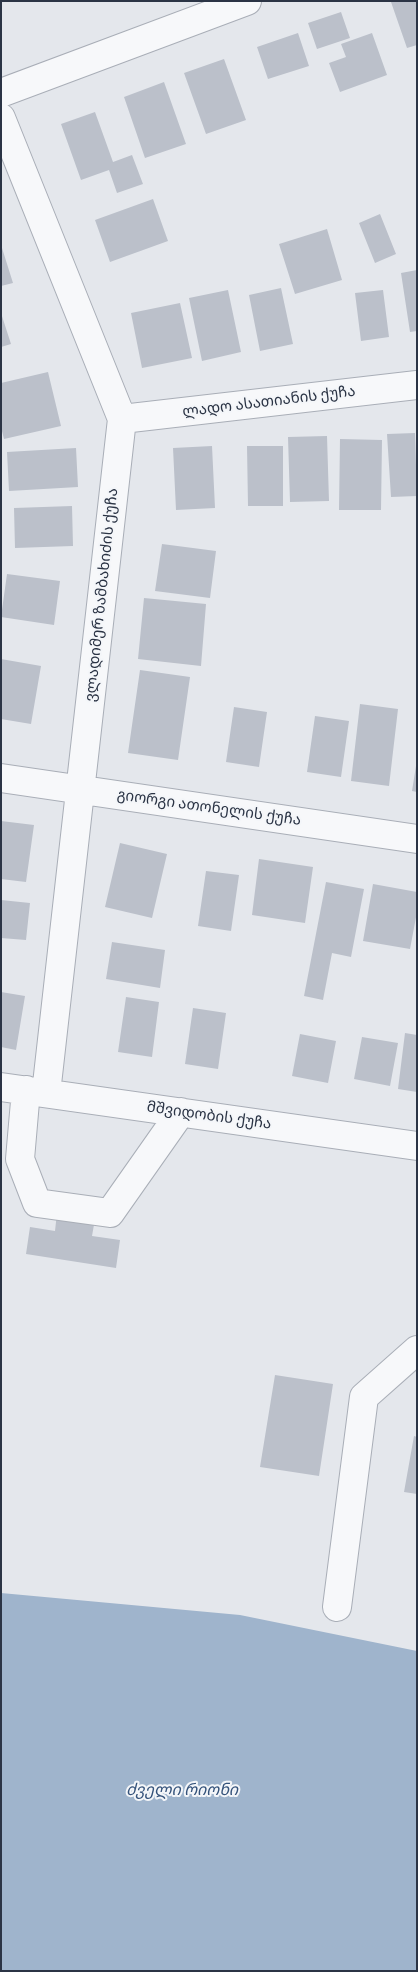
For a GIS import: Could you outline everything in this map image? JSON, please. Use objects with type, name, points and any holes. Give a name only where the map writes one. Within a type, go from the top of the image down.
[{"type":"street","points":[[1,93],[247,1]]},
{"type":"street","name":"ვლადიმერ ზამბახიძის ქუჩა","points":[[1,118],[122,419],[81,789],[24,1090],[20,1159],[37,1203],[110,1213],[181,1112]]},
{"type":"street","name":"ლადო ასათიანის ქუჩა","points":[[122,419],[417,385]]},
{"type":"street","name":"გიორგი ათონელის ქუჩა","points":[[1,778],[417,839]]},
{"type":"street","name":"მშვიდობის ქუჩა","points":[[24,1090],[417,1146]]},
{"type":"street","points":[[336,1608],[364,1397],[417,1350]]},
{"type":"water","name":"ძველი რიონი","points":[[1,1593],[240,1615],[417,1651],[417,1971],[1,1971]]},
{"type":"building","points":[[417,1],[417,45],[407,48],[391,2]]},
{"type":"building","points":[[341,12],[350,38],[317,49],[308,23]]},
{"type":"building","points":[[298,33],[309,66],[268,79],[257,47]]},
{"type":"building","points":[[372,33],[387,75],[340,92],[329,63],[346,57],[341,44]]},
{"type":"building","points":[[224,59],[246,120],[206,134],[184,73]]},
{"type":"building","points":[[164,82],[186,144],[145,158],[124,97]]},
{"type":"building","points":[[95,112],[113,162],[132,155],[143,184],[117,193],[109,170],[81,180],[61,124]]},
{"type":"building","points":[[153,199],[168,241],[110,262],[95,220]]},
{"type":"building","points":[[380,214],[396,254],[375,263],[359,223]]},
{"type":"building","points":[[327,229],[342,280],[295,294],[279,244]]},
{"type":"building","points":[[1,249],[13,283],[1,286]]},
{"type":"building","points":[[417,270],[417,331],[410,332],[401,273]]},
{"type":"building","points":[[281,288],[293,344],[260,351],[249,295]]},
{"type":"building","points":[[228,290],[241,352],[202,361],[189,298]]},
{"type":"building","points":[[383,290],[389,337],[361,341],[355,293]]},
{"type":"building","points":[[180,303],[192,358],[142,368],[131,313]]},
{"type":"building","points":[[1,313],[11,344],[1,347]]},
{"type":"building","points":[[48,372],[61,426],[4,439],[1,427],[1,383]]},
{"type":"building","points":[[415,433],[417,496],[391,497],[387,434]]},
{"type":"building","points":[[327,436],[329,501],[290,502],[288,437]]},
{"type":"building","points":[[340,439],[382,440],[381,510],[339,510]]},
{"type":"building","points":[[212,446],[215,508],[176,510],[173,448]]},
{"type":"building","points":[[247,446],[283,446],[283,506],[248,506]]},
{"type":"building","points":[[76,448],[78,487],[9,491],[7,452]]},
{"type":"building","points":[[72,506],[73,546],[15,548],[14,508]]},
{"type":"building","points":[[162,544],[216,551],[210,598],[155,591]]},
{"type":"building","points":[[7,574],[60,581],[54,625],[1,617]]},
{"type":"building","points":[[144,598],[206,604],[201,666],[138,659]]},
{"type":"building","points":[[1,659],[41,666],[31,724],[1,719]]},
{"type":"building","points":[[140,670],[190,677],[178,760],[128,753]]},
{"type":"building","points":[[360,704],[398,709],[389,786],[351,781]]},
{"type":"building","points":[[234,707],[267,712],[259,767],[226,762]]},
{"type":"building","points":[[315,716],[349,721],[341,777],[307,772]]},
{"type":"building","points":[[417,766],[417,792],[412,791]]},
{"type":"building","points":[[1,821],[34,825],[26,882],[1,879]]},
{"type":"building","points":[[120,843],[167,854],[152,918],[105,907]]},
{"type":"building","points":[[259,859],[313,867],[305,923],[252,915]]},
{"type":"building","points":[[206,871],[239,875],[231,931],[198,926]]},
{"type":"building","points":[[326,882],[364,889],[351,957],[332,953],[323,1000],[304,996]]},
{"type":"building","points":[[373,884],[417,892],[417,912],[410,949],[363,941]]},
{"type":"building","points":[[1,900],[30,903],[26,940],[1,938]]},
{"type":"building","points":[[112,942],[165,950],[160,988],[106,979]]},
{"type":"building","points":[[1,992],[25,996],[16,1050],[1,1047]]},
{"type":"building","points":[[126,997],[159,1002],[152,1057],[118,1052]]},
{"type":"building","points":[[193,1008],[226,1013],[218,1069],[185,1064]]},
{"type":"building","points":[[405,1033],[417,1035],[417,1092],[398,1089]]},
{"type":"building","points":[[300,1034],[336,1041],[328,1083],[292,1076]]},
{"type":"building","points":[[362,1037],[398,1043],[390,1086],[354,1079]]},
{"type":"building","points":[[57,1213],[95,1219],[92,1236],[120,1240],[116,1268],[26,1254],[30,1227],[55,1231]]},
{"type":"building","points":[[275,1375],[333,1384],[319,1476],[260,1467]]},
{"type":"building","points":[[414,1436],[417,1437],[417,1494],[404,1492]]}]
